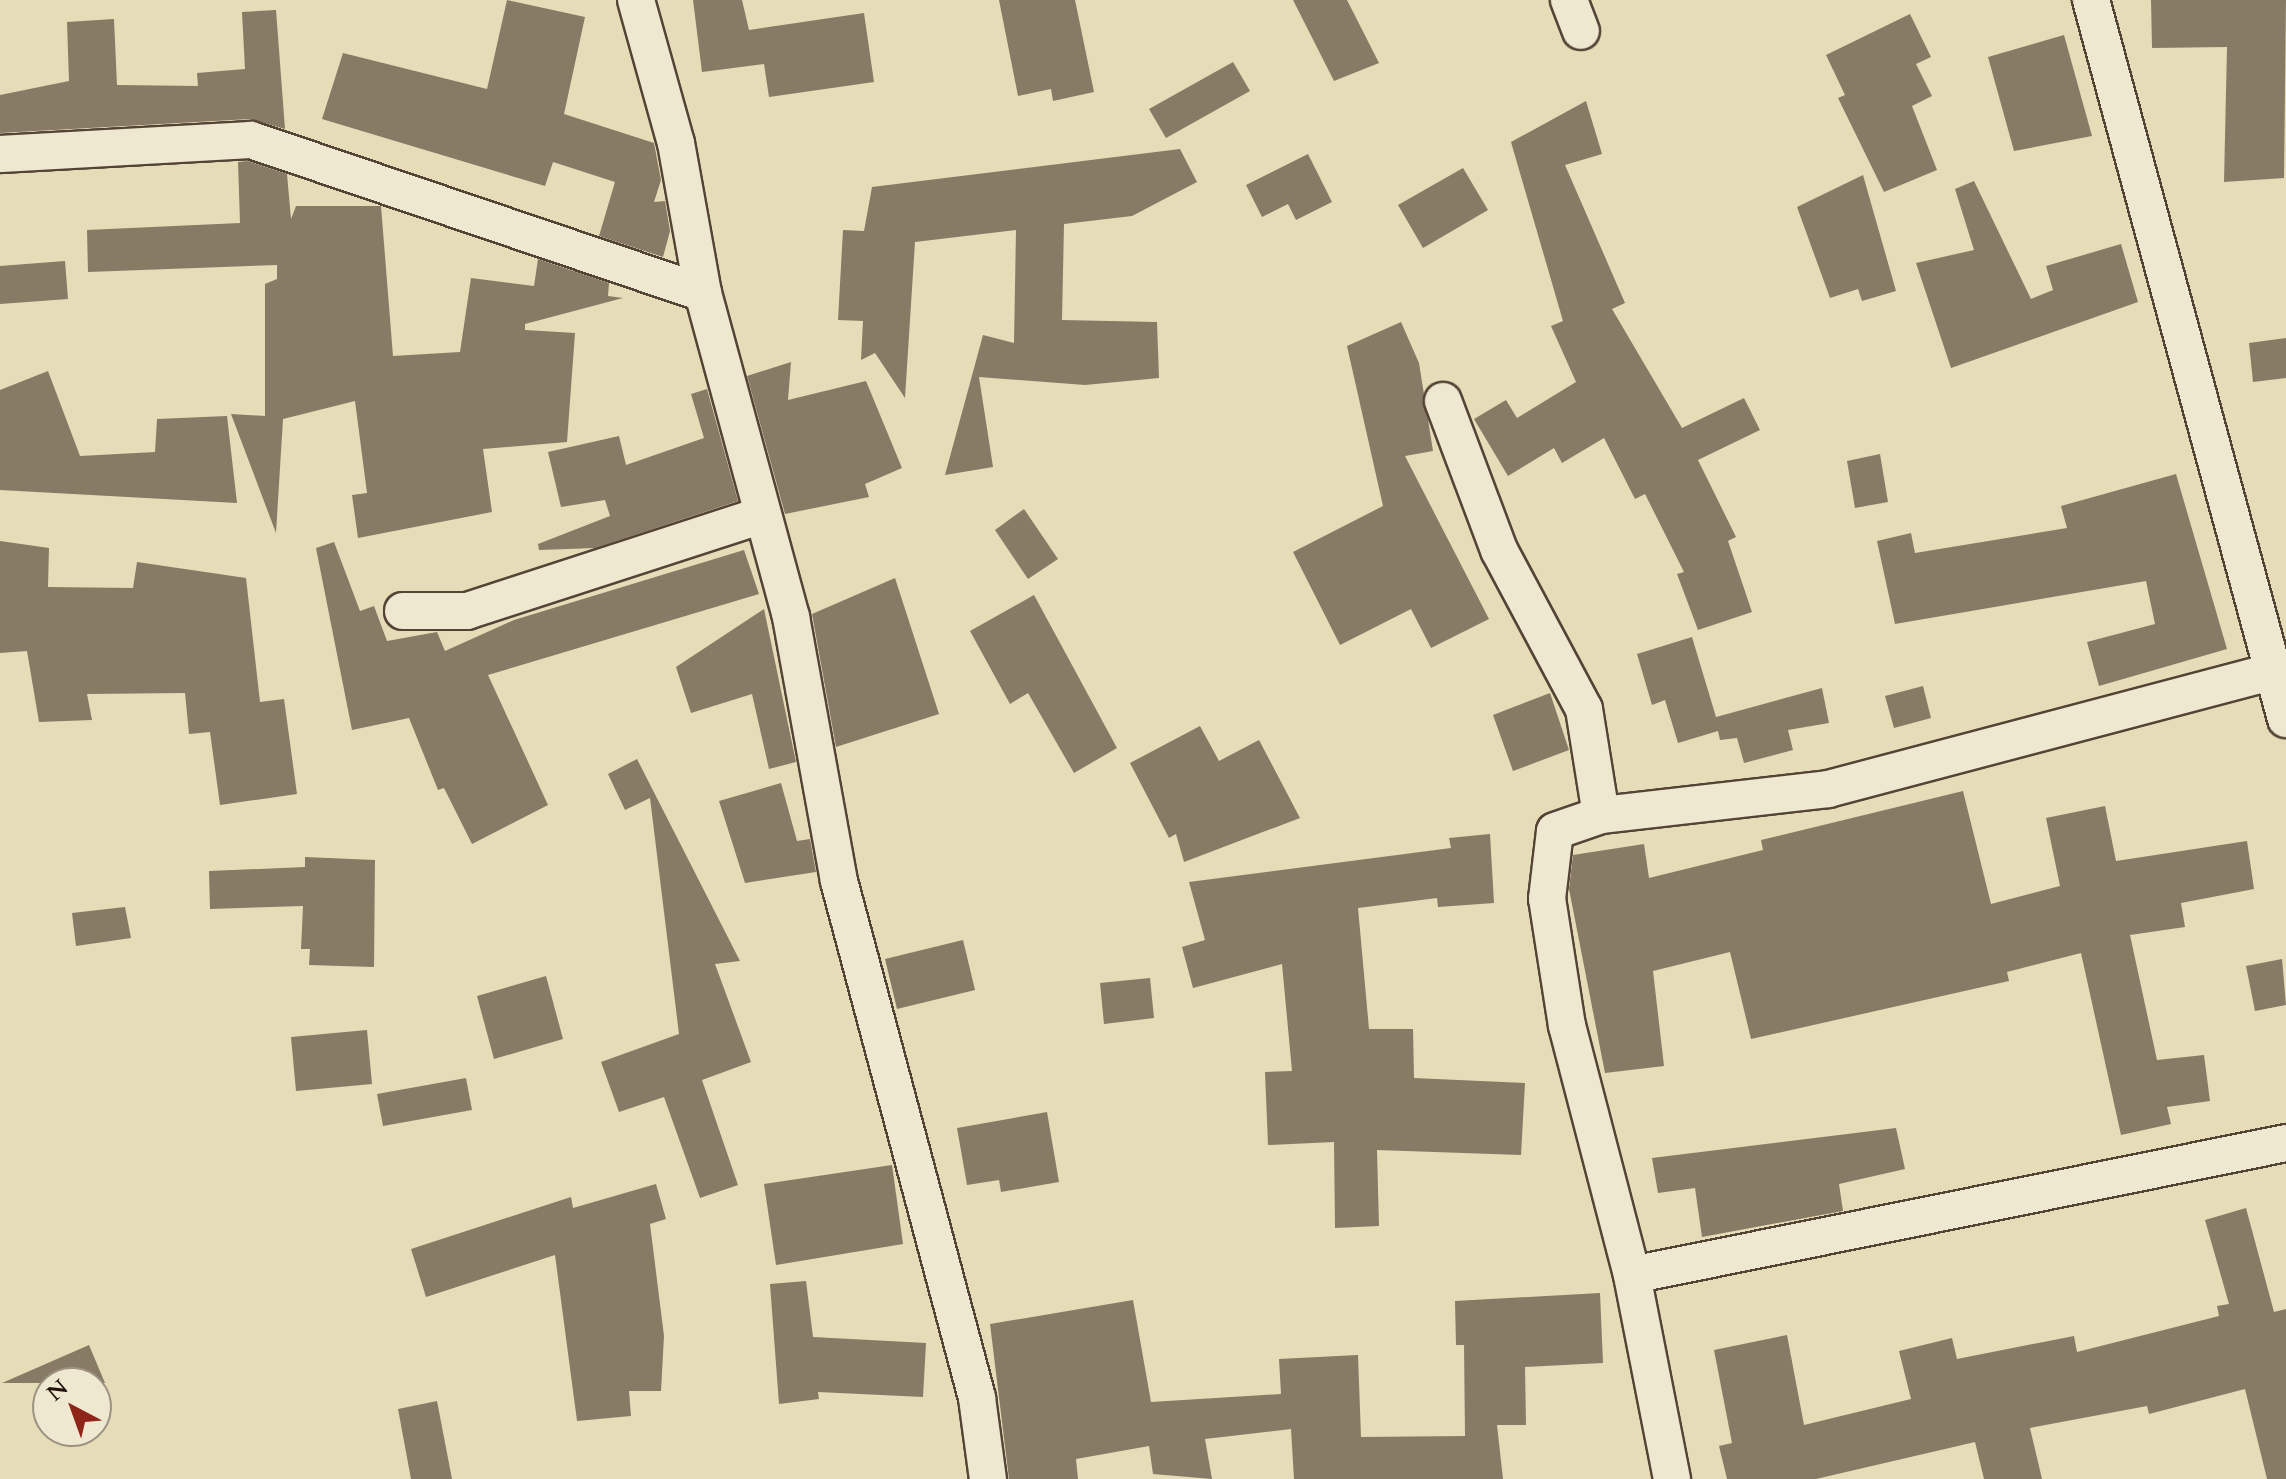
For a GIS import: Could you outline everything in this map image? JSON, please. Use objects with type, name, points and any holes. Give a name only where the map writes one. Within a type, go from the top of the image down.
[{"type":"street","points":[[636,0],[676,143],[703,293],[791,617],[839,881],[977,1398],[988,1479]]},
{"type":"street","points":[[2091,0],[2270,672],[2286,719]]},
{"type":"street","points":[[0,154],[251,140],[703,293]]},
{"type":"street","points":[[1443,401],[1499,550],[1584,709],[1601,815]]},
{"type":"street","points":[[403,611],[467,611],[763,515]]},
{"type":"street","points":[[1672,1479],[1632,1275],[1567,1026],[1547,899],[1555,831],[1601,815],[1828,789],[2270,672]]},
{"type":"street","points":[[1632,1275],[2286,1143]]},
{"type":"building","points":[[507,0],[585,17],[564,114],[654,143],[661,180],[654,202],[665,201],[670,231],[663,257],[599,236],[615,182],[553,162],[545,186],[322,119],[343,53],[487,89]]},
{"type":"building","points":[[693,0],[742,0],[749,30],[864,13],[874,82],[769,97],[764,64],[702,72]]},
{"type":"building","points":[[999,0],[1075,0],[1094,92],[1053,101],[1051,89],[1018,96]]},
{"type":"building","points":[[1293,0],[1347,0],[1379,63],[1334,81]]},
{"type":"building","points":[[2151,0],[2286,0],[2284,178],[2224,182],[2227,47],[2152,48]]},
{"type":"building","points":[[276,10],[285,129],[250,119],[0,133],[0,95],[69,81],[67,22],[114,19],[117,85],[198,86],[197,73],[245,69],[242,12]]},
{"type":"building","points":[[1910,14],[1931,57],[1916,64],[1932,96],[1912,106],[1937,170],[1884,192],[1838,98],[1845,95],[1826,55]]},
{"type":"building","points":[[2064,35],[2092,136],[2014,151],[1988,57]]},
{"type":"building","points":[[1233,62],[1250,91],[1166,138],[1149,109]]},
{"type":"building","points":[[1586,101],[1602,154],[1565,165],[1625,303],[1612,309],[1682,428],[1744,398],[1760,430],[1698,460],[1736,537],[1728,541],[1752,612],[1698,630],[1677,574],[1684,572],[1645,494],[1635,499],[1604,438],[1562,463],[1554,448],[1508,476],[1474,419],[1506,400],[1517,418],[1576,382],[1551,326],[1563,321],[1511,142]]},
{"type":"building","points":[[1180,149],[1197,182],[1132,216],[1064,224],[1062,320],[1157,322],[1159,378],[1085,385],[979,377],[993,467],[945,475],[983,335],[1014,343],[1016,230],[915,242],[905,398],[875,353],[861,360],[863,321],[838,320],[843,230],[864,231],[872,187]]},
{"type":"building","points":[[1308,154],[1332,202],[1296,220],[1288,204],[1262,217],[1246,185]]},
{"type":"building","points":[[248,161],[287,174],[291,219],[296,206],[381,206],[393,356],[460,352],[471,278],[534,286],[538,259],[609,283],[608,296],[623,298],[525,324],[525,330],[575,333],[567,442],[483,449],[492,512],[358,538],[352,495],[367,493],[355,401],[283,419],[276,533],[231,414],[265,416],[265,284],[277,279],[277,265],[88,272],[87,230],[240,223],[238,162]]},
{"type":"building","points":[[1463,168],[1488,210],[1423,248],[1398,205]]},
{"type":"building","points":[[1863,175],[1896,291],[1862,301],[1858,289],[1830,298],[1797,207]]},
{"type":"building","points":[[1974,181],[2031,299],[2053,290],[2046,266],[2121,244],[2138,302],[1951,368],[1916,263],[1974,250],[1955,189]]},
{"type":"building","points":[[65,261],[68,299],[0,304],[0,266]]},
{"type":"building","points":[[1401,322],[1419,363],[1433,451],[1405,456],[1489,619],[1431,648],[1411,609],[1340,645],[1293,552],[1383,506],[1347,346]]},
{"type":"building","points":[[2286,338],[2286,378],[2253,382],[2249,343]]},
{"type":"building","points":[[791,362],[788,400],[866,381],[902,468],[865,484],[869,497],[785,514],[747,376]]},
{"type":"building","points":[[48,371],[80,456],[155,452],[157,419],[227,416],[237,503],[0,490],[0,390]]},
{"type":"building","points":[[707,389],[738,501],[595,548],[539,550],[538,544],[610,516],[605,500],[561,507],[548,452],[619,436],[626,465],[704,438],[691,394]]},
{"type":"building","points":[[1880,454],[1888,502],[1855,508],[1847,461]]},
{"type":"building","points":[[2176,474],[2227,649],[2099,686],[2087,642],[2155,624],[2146,581],[1895,624],[1877,541],[1911,533],[1915,553],[2067,528],[2061,506]]},
{"type":"building","points":[[1024,509],[1058,559],[1028,579],[995,530]]},
{"type":"building","points":[[0,541],[49,548],[48,587],[133,588],[137,562],[246,578],[260,702],[284,699],[297,794],[220,805],[210,732],[189,734],[185,693],[87,694],[92,720],[39,722],[27,651],[0,653]]},
{"type":"building","points":[[334,542],[360,611],[374,606],[387,641],[437,632],[445,651],[514,620],[744,550],[759,594],[488,675],[548,805],[472,844],[444,788],[438,790],[409,718],[352,730],[316,548]]},
{"type":"building","points":[[895,578],[939,714],[836,747],[812,614]]},
{"type":"building","points":[[1034,595],[1117,748],[1074,773],[1028,693],[1010,704],[970,631]]},
{"type":"building","points":[[764,609],[796,762],[769,769],[752,694],[691,713],[676,667]]},
{"type":"building","points":[[1692,637],[1716,717],[1822,688],[1829,723],[1788,730],[1793,750],[1744,763],[1737,738],[1720,740],[1718,731],[1678,743],[1665,700],[1652,705],[1637,654]]},
{"type":"building","points":[[1923,686],[1931,718],[1894,728],[1885,696]]},
{"type":"building","points":[[1550,693],[1569,750],[1513,771],[1493,715]]},
{"type":"building","points":[[1200,726],[1219,761],[1259,740],[1300,818],[1184,862],[1176,834],[1169,838],[1130,763]]},
{"type":"building","points":[[637,759],[740,961],[715,964],[751,1062],[702,1080],[738,1185],[700,1198],[664,1097],[619,1112],[601,1062],[679,1034],[650,798],[625,810],[608,774]]},
{"type":"building","points":[[781,783],[797,841],[810,839],[816,872],[745,883],[719,801]]},
{"type":"building","points":[[1963,791],[1991,904],[2060,886],[2046,818],[2105,806],[2116,861],[2247,841],[2254,889],[2181,903],[2185,927],[2130,935],[2157,1060],[2204,1055],[2210,1101],[2167,1107],[2171,1124],[2121,1135],[2081,953],[2007,972],[2009,981],[1751,1039],[1730,952],[1653,971],[1664,1066],[1605,1073],[1569,889],[1573,855],[1644,844],[1649,878],[1763,850],[1761,840]]},
{"type":"building","points":[[1490,834],[1494,903],[1438,907],[1437,898],[1358,908],[1369,1029],[1413,1029],[1414,1078],[1525,1083],[1521,1155],[1377,1150],[1379,1226],[1335,1228],[1334,1142],[1268,1145],[1265,1072],[1292,1071],[1282,964],[1193,988],[1182,947],[1205,940],[1189,882],[1451,848],[1449,838]]},
{"type":"building","points":[[305,857],[375,860],[374,967],[309,965],[310,949],[301,949],[303,906],[210,909],[209,871],[305,867]]},
{"type":"building","points":[[125,907],[131,938],[76,946],[72,913]]},
{"type":"building","points":[[963,940],[975,990],[897,1009],[885,959]]},
{"type":"building","points":[[2282,959],[2286,1005],[2255,1011],[2246,966]]},
{"type":"building","points":[[546,976],[563,1039],[494,1059],[477,996]]},
{"type":"building","points":[[1150,978],[1154,1018],[1104,1024],[1100,983]]},
{"type":"building","points":[[367,1030],[372,1084],[296,1091],[291,1037]]},
{"type":"building","points":[[466,1078],[472,1110],[383,1126],[377,1094]]},
{"type":"building","points":[[1047,1112],[1059,1182],[1001,1192],[999,1180],[967,1185],[957,1128]]},
{"type":"building","points":[[1896,1128],[1905,1169],[1839,1184],[1843,1211],[1702,1237],[1695,1188],[1658,1193],[1652,1158]]},
{"type":"building","points":[[892,1165],[903,1244],[776,1265],[764,1184]]},
{"type":"building","points":[[656,1184],[666,1219],[650,1224],[664,1336],[661,1391],[629,1391],[631,1416],[577,1421],[555,1255],[426,1297],[411,1249],[571,1197],[573,1208]]},
{"type":"building","points":[[2246,1208],[2274,1312],[2286,1309],[2286,1479],[2267,1479],[2245,1389],[2149,1414],[2147,1406],[2030,1428],[2042,1479],[1984,1479],[1975,1442],[1816,1479],[1727,1479],[1719,1446],[1732,1443],[1714,1350],[1787,1335],[1804,1425],[1911,1399],[1899,1351],[1952,1338],[1957,1359],[2074,1336],[2077,1352],[2219,1316],[2217,1306],[2229,1304],[2205,1220]]},
{"type":"building","points":[[806,1281],[813,1337],[926,1343],[923,1397],[818,1392],[819,1399],[779,1404],[770,1284]]},
{"type":"building","points":[[1600,1293],[1603,1363],[1525,1367],[1526,1425],[1497,1425],[1503,1479],[1294,1479],[1291,1429],[1205,1439],[1212,1479],[1153,1474],[1149,1446],[1076,1459],[1078,1479],[1009,1479],[990,1324],[1133,1300],[1151,1402],[1281,1394],[1279,1359],[1358,1355],[1361,1437],[1465,1436],[1464,1345],[1456,1345],[1455,1301]]},
{"type":"building","points":[[89,1345],[98,1367],[39,1367]]},
{"type":"building","points":[[32,1370],[32,1383],[2,1383]]},
{"type":"building","points":[[437,1401],[452,1479],[411,1479],[398,1409]]}]
